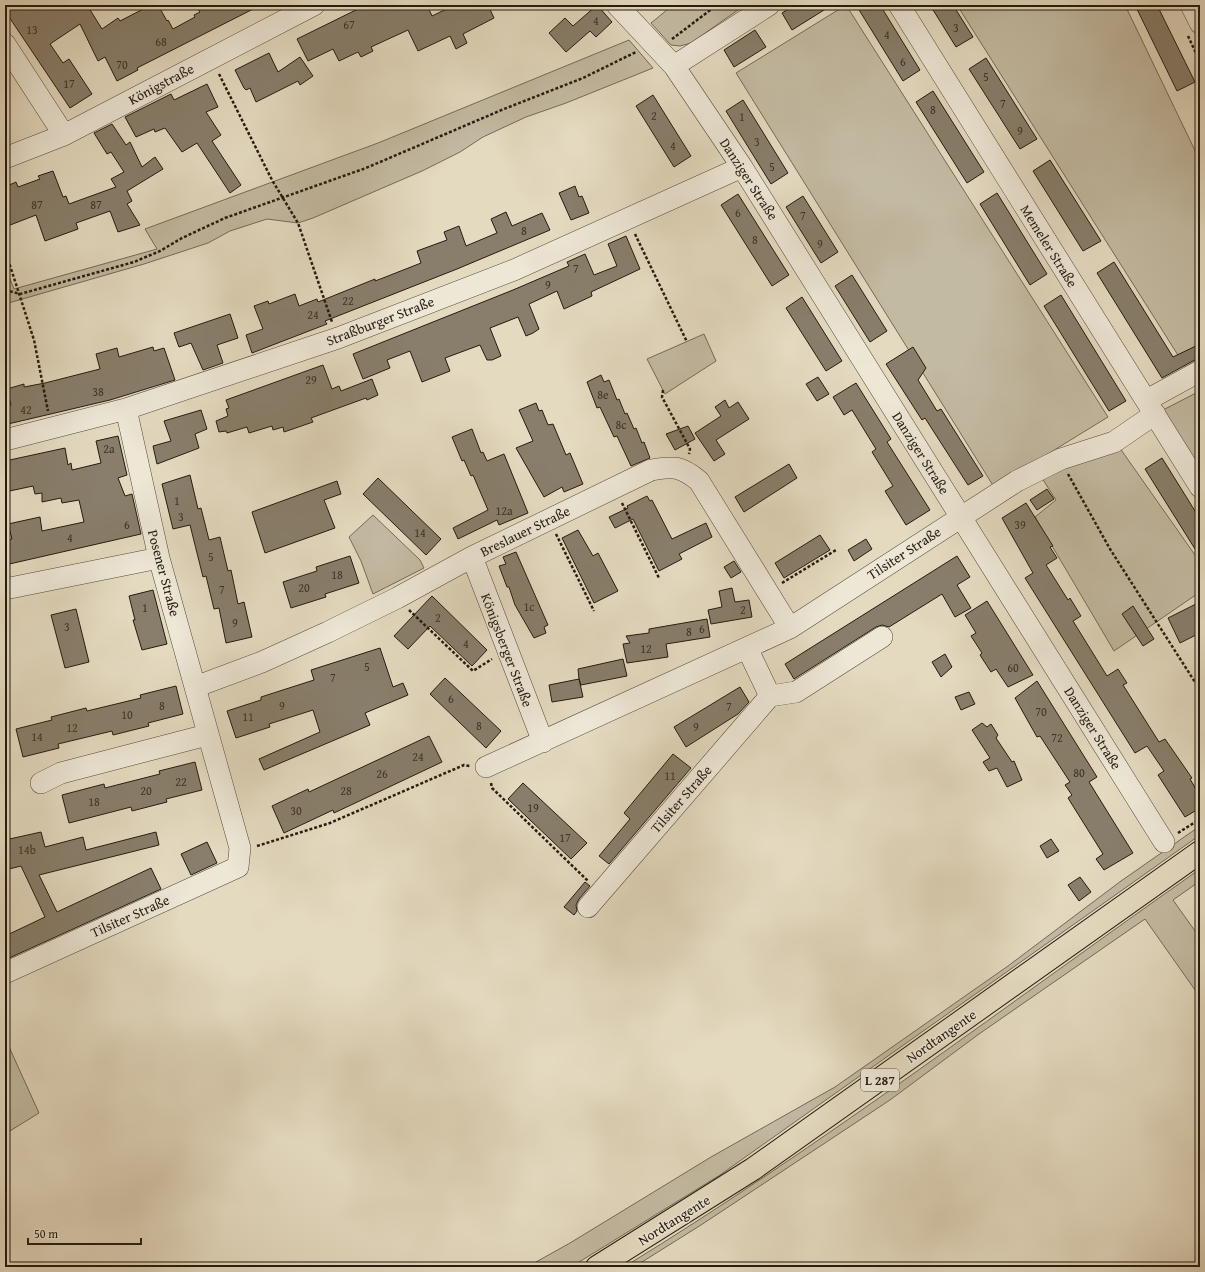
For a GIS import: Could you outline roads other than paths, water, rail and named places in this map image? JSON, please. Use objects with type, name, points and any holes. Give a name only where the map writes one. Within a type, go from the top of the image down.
[{"type":"main road","name":"Nordtangente","points":[[597,1267],[689,1211],[753,1169],[1200,852]]},
{"type":"street","name":"Danziger Straße","points":[[618,5],[674,66],[742,167],[1164,842]]},
{"type":"street","points":[[674,66],[769,5]]},
{"type":"street","name":"Memeler Straße","points":[[899,5],[1200,487]]},
{"type":"street","points":[[1191,5],[1200,23]]},
{"type":"street","name":"Königstraße","points":[[5,158],[64,135],[305,7]]},
{"type":"street","points":[[5,44],[64,135]]},
{"type":"street","name":"Straßburger Straße","points":[[5,440],[126,410],[338,338],[514,270],[742,167]]},
{"type":"street","name":"Tilsiter Straße","points":[[486,767],[790,628],[1017,481],[1061,459],[1114,442],[1151,407],[1200,371]]},
{"type":"street","name":"Posener Straße","points":[[126,410],[159,558],[207,735],[240,848]]},
{"type":"street","name":"Breslauer Straße","points":[[195,688],[262,662],[397,598],[472,557],[651,470],[670,467],[685,470],[699,481],[790,628]]},
{"type":"street","name":"Königsberger Straße","points":[[472,557],[507,653],[543,742]]},
{"type":"street","points":[[5,589],[159,558]]},
{"type":"street","points":[[747,648],[770,696],[796,692],[882,637]]},
{"type":"street","name":"Tilsiter Straße","points":[[594,900],[770,696]]},
{"type":"street","points":[[41,783],[61,773],[207,735]]},
{"type":"street","name":"Tilsiter Straße","points":[[5,973],[238,867],[240,848]]}]
